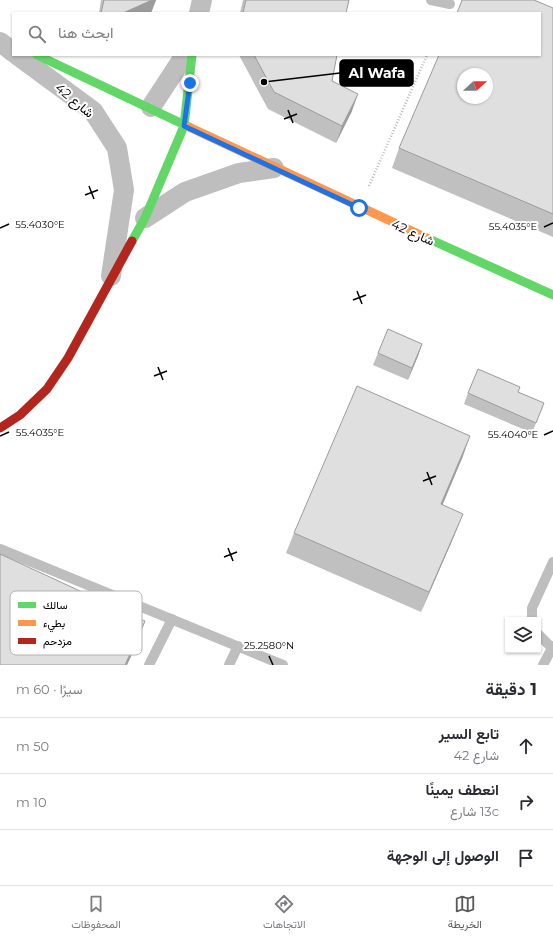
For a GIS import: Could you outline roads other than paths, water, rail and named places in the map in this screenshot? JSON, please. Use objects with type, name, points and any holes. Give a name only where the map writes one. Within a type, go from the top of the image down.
[{"type":"street","points":[[199,12],[202,0]]},
{"type":"street","points":[[0,38],[12,44]]},
{"type":"street","points":[[0,42],[12,51]]},
{"type":"street","name":"شارع 42","points":[[18,56],[93,111],[117,148],[124,190],[112,276]]},
{"type":"street","name":"شارع 42","points":[[39,56],[151,107],[184,126],[359,208],[553,295]]},
{"type":"street","points":[[151,107],[184,56]]},
{"type":"street","points":[[184,126],[192,56]]},
{"type":"street","name":"شارع 42","points":[[0,428],[20,415],[47,389],[68,358],[145,218],[184,126]]},
{"type":"street","name":"شارع 42","points":[[145,218],[185,192],[239,173],[274,168]]},
{"type":"lane","points":[[432,0],[450,4]]},
{"type":"lane","points":[[0,549],[102,591]]},
{"type":"lane","points":[[532,617],[532,608],[553,562]]},
{"type":"lane","points":[[142,608],[283,665]]},
{"type":"lane","points":[[150,665],[172,620]]},
{"type":"lane","points":[[541,637],[553,649],[543,665]]},
{"type":"lane","points":[[229,665],[238,646]]},
{"type":"place","name":"Al Wafa","points":[[264,82]]}]
